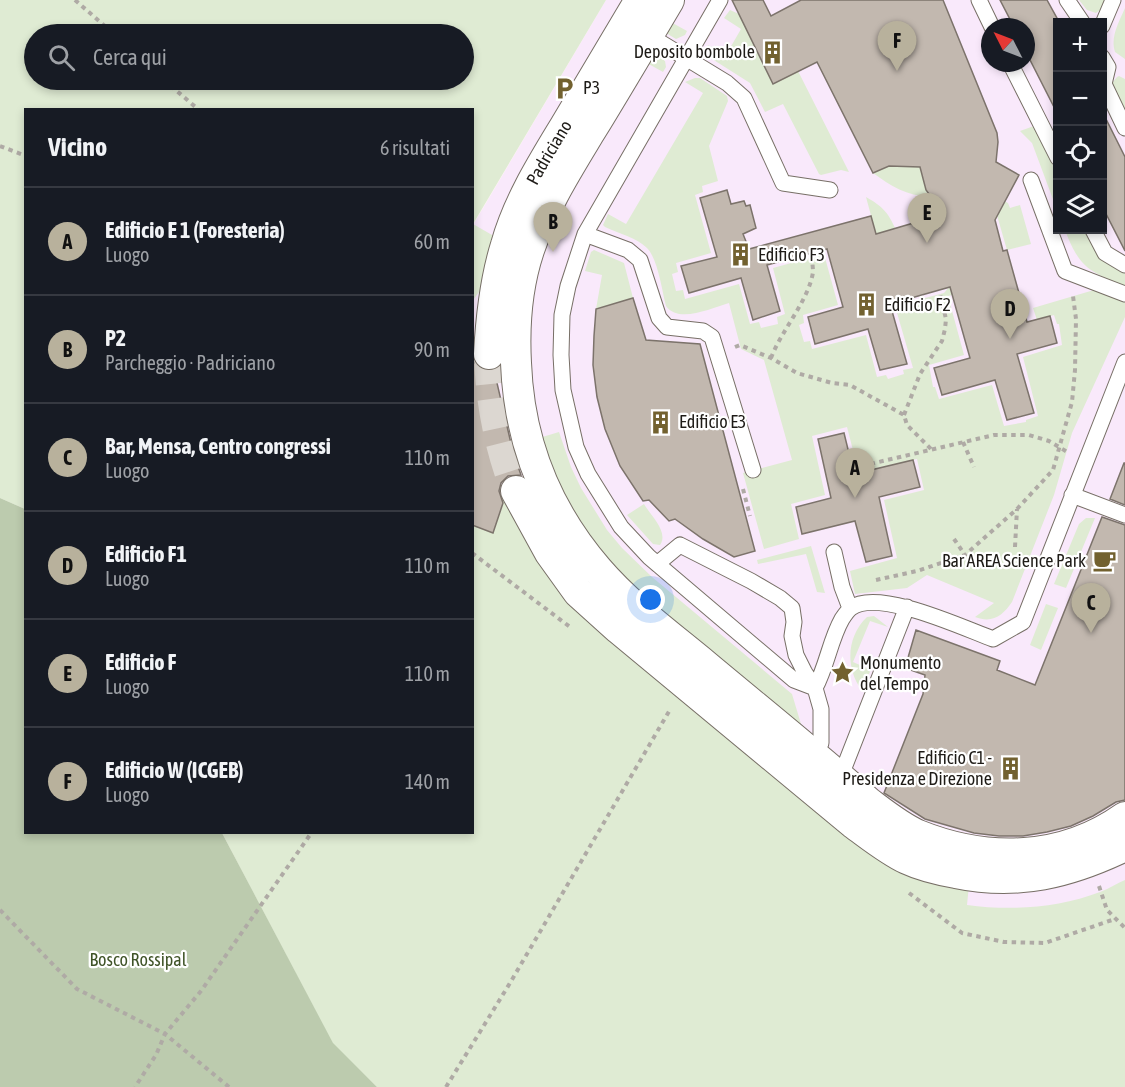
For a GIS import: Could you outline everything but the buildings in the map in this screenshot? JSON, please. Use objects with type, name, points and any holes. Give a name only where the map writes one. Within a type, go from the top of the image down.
[{"type":"street","points":[[669,0],[638,19],[543,214],[528,252],[514,329],[521,420],[533,461],[549,498],[570,534],[599,571],[635,607],[812,754],[832,788]]},
{"type":"street","name":"Padriciano","points":[[489,354],[490,325],[498,279],[506,244],[520,205],[638,19]]},
{"type":"street","points":[[516,491],[550,553],[578,592],[619,629],[832,788],[969,863],[1008,879],[1048,874],[1091,862],[1125,846]]},
{"type":"street","points":[[969,863],[1010,854],[1042,853],[1082,841],[1125,817]]},
{"type":"lane","points":[[720,0],[585,234],[568,286],[562,315],[563,390],[576,447],[588,474],[621,527],[657,564],[794,680],[815,688]]},
{"type":"lane","points":[[979,0],[988,18]]},
{"type":"lane","points":[[1067,0],[1079,18]]},
{"type":"lane","points":[[1105,18],[1113,0]]},
{"type":"lane","points":[[638,19],[686,58],[727,83],[744,98],[783,183],[830,190]]},
{"type":"lane","points":[[1015,72],[1053,148]]},
{"type":"lane","points":[[1106,72],[1104,84],[1125,128]]},
{"type":"lane","points":[[1031,180],[1065,270],[1125,294]]},
{"type":"lane","points":[[585,234],[628,250],[640,260],[658,318],[667,327],[703,331],[712,337],[753,470]]},
{"type":"lane","points":[[1096,234],[1105,253],[1125,265]]},
{"type":"lane","points":[[815,688],[823,673],[842,619],[850,608],[871,602],[907,607],[993,639],[1023,622],[1125,362]]},
{"type":"lane","points":[[1072,495],[1125,515]]},
{"type":"lane","points":[[657,564],[680,545],[751,581],[792,608],[794,622],[792,636],[796,655],[815,688],[821,709],[821,743],[812,754]]},
{"type":"lane","points":[[834,552],[842,587],[850,608]]},
{"type":"lane","points":[[832,788],[907,607]]},
{"type":"path","points":[[75,0],[103,24]]},
{"type":"path","points":[[176,90],[197,108]]},
{"type":"path","points":[[0,146],[24,155]]},
{"type":"path","points":[[771,358],[808,288],[813,272],[812,257]]},
{"type":"path","points":[[874,581],[917,571],[964,555],[1017,508],[1053,470],[1072,402],[1076,360],[1076,319],[1073,296],[1065,270]]},
{"type":"path","points":[[904,415],[920,374],[938,346],[945,329],[946,319],[940,294]]},
{"type":"path","points":[[717,352],[740,345],[797,372],[832,383],[850,385],[904,415],[908,425],[932,450]]},
{"type":"path","points":[[853,468],[994,435],[1029,435],[1050,441],[1060,447]]},
{"type":"path","points":[[963,442],[974,467]]},
{"type":"path","points":[[742,484],[750,516]]},
{"type":"path","points":[[1015,547],[1017,508]]},
{"type":"path","points":[[954,539],[964,555]]},
{"type":"path","points":[[446,1087],[510,983],[673,704]]},
{"type":"path","points":[[135,1087],[156,1055],[165,1034],[201,991],[311,834]]},
{"type":"path","points":[[1101,892],[1107,909],[1125,928]]},
{"type":"path","points":[[0,910],[77,989],[165,1034],[229,1087]]},
{"type":"shaded area","points":[[606,0],[1125,0],[1125,901],[976,920],[474,541],[474,223]]},
{"type":"green space","points":[[0,0],[606,0],[474,222],[474,108],[24,108],[24,509],[0,498]]},
{"type":"green space","points":[[1079,0],[1107,0],[1104,7],[1096,13],[1087,10]]},
{"type":"green space","points":[[1125,8],[1125,59],[1115,52],[1114,41]]},
{"type":"green space","points":[[730,10],[739,14],[773,83],[798,71],[849,172],[841,170],[819,174],[783,104],[765,112],[750,83],[709,57],[706,50],[708,45],[726,55],[741,29],[724,18]]},
{"type":"green space","points":[[669,21],[687,31],[685,35],[676,39],[666,33]]},
{"type":"green space","points":[[656,53],[665,61],[666,67],[663,72],[645,62],[568,193],[548,234],[529,309],[527,361],[533,413],[539,438],[559,432],[581,488],[607,530],[622,548],[652,577],[792,694],[801,724],[796,728],[653,610],[604,564],[578,530],[557,494],[541,455],[530,414],[524,372],[524,329],[529,287],[540,246],[566,190],[642,60],[649,54]]},
{"type":"green space","points":[[1119,76],[1125,79],[1125,110],[1112,83]]},
{"type":"green space","points":[[700,78],[727,96],[728,101],[709,146],[718,181],[702,186],[703,192],[695,195],[711,253],[676,263],[678,272],[672,274],[676,291],[683,290],[685,299],[739,284],[750,324],[759,322],[761,328],[778,324],[777,317],[785,314],[773,268],[824,254],[838,305],[803,315],[804,323],[799,325],[804,342],[810,341],[812,349],[866,335],[877,377],[886,375],[888,379],[904,374],[903,370],[913,368],[895,306],[944,293],[949,287],[943,265],[961,293],[948,296],[964,355],[929,365],[933,387],[939,399],[992,385],[1004,426],[1026,422],[1038,416],[1023,357],[1062,345],[1059,324],[1054,315],[1037,320],[1033,308],[1094,290],[1125,301],[1125,317],[1072,433],[1054,495],[1012,602],[997,617],[981,619],[975,617],[994,603],[927,575],[907,588],[855,594],[850,571],[897,558],[884,500],[924,490],[917,459],[872,469],[869,455],[855,458],[847,427],[812,436],[825,495],[791,504],[799,539],[764,549],[743,473],[792,460],[764,360],[741,349],[729,303],[687,314],[679,314],[666,306],[657,267],[651,253],[643,244],[603,225],[608,214],[626,224],[703,93],[685,82]]},
{"type":"green space","points":[[1034,126],[1053,165],[1053,199],[1032,143],[1020,131]]},
{"type":"green space","points":[[932,162],[923,179],[926,190],[936,196],[911,194],[887,183],[873,173],[889,166],[909,167]]},
{"type":"green space","points":[[866,197],[884,210],[895,228],[876,234]]},
{"type":"green space","points":[[997,197],[1008,203],[1010,208],[1020,205],[1031,244],[1007,250],[992,198]]},
{"type":"green space","points":[[474,225],[499,239],[489,279],[474,299]]},
{"type":"green space","points":[[1067,234],[1088,234],[1100,256],[1109,264],[1125,272],[1125,286],[1102,277],[1087,267]]},
{"type":"green space","points":[[594,250],[624,263],[633,298],[596,309],[602,275],[585,271],[591,252]]},
{"type":"green space","points":[[506,494],[969,885],[967,905],[1017,908],[1051,905],[1103,891],[1125,880],[1125,1087],[377,1087],[333,1044],[223,834],[474,834],[474,525],[493,533],[502,507],[493,498]]},
{"type":"green space","name":"Bosco Rossipal","points":[[0,498],[24,509],[24,834],[223,834],[333,1043],[377,1087],[0,1087]]},
{"type":"green space","points":[[644,504],[661,529],[660,545],[653,544],[627,515]]},
{"type":"green space","points":[[1086,518],[1095,518],[1066,588],[1054,584],[1079,524]]},
{"type":"green space","points":[[811,546],[825,593],[817,592],[806,554],[758,564],[757,560]]},
{"type":"green space","points":[[1046,604],[1058,608],[1041,650],[1030,645]]},
{"type":"green space","points":[[874,616],[888,627],[870,621],[853,662],[871,670],[861,689],[852,671],[850,652],[855,633],[860,625],[867,617]]},
{"type":"tunnel","points":[[489,354],[496,423],[516,491]]},
{"type":"place","name":"Deposito bombole","points":[[773,52]]},
{"type":"place","name":"Edificio W (ICGEB)","points":[[897,71]]},
{"type":"place","name":"P3","points":[[565,88]]},
{"type":"place","name":"Edificio F","points":[[927,243]]},
{"type":"place","name":"P2","points":[[553,252]]},
{"type":"place","name":"Edificio F3","points":[[740,255]]},
{"type":"place","name":"Edificio F2","points":[[866,305]]},
{"type":"place","name":"Edificio F1","points":[[1010,339]]},
{"type":"place","name":"Edificio E3","points":[[661,422]]},
{"type":"place","name":"Edificio E 1 (Foresteria)","points":[[855,498]]},
{"type":"place","name":"Bar AREA Science Park","points":[[1104,561]]},
{"type":"place","name":"Bar, Mensa, Centro congressi","points":[[1091,633]]},
{"type":"place","name":"Monumento del Tempo","points":[[842,673]]},
{"type":"place","name":"Edificio C1 - Presidenza e Direzione","points":[[1010,768]]}]
